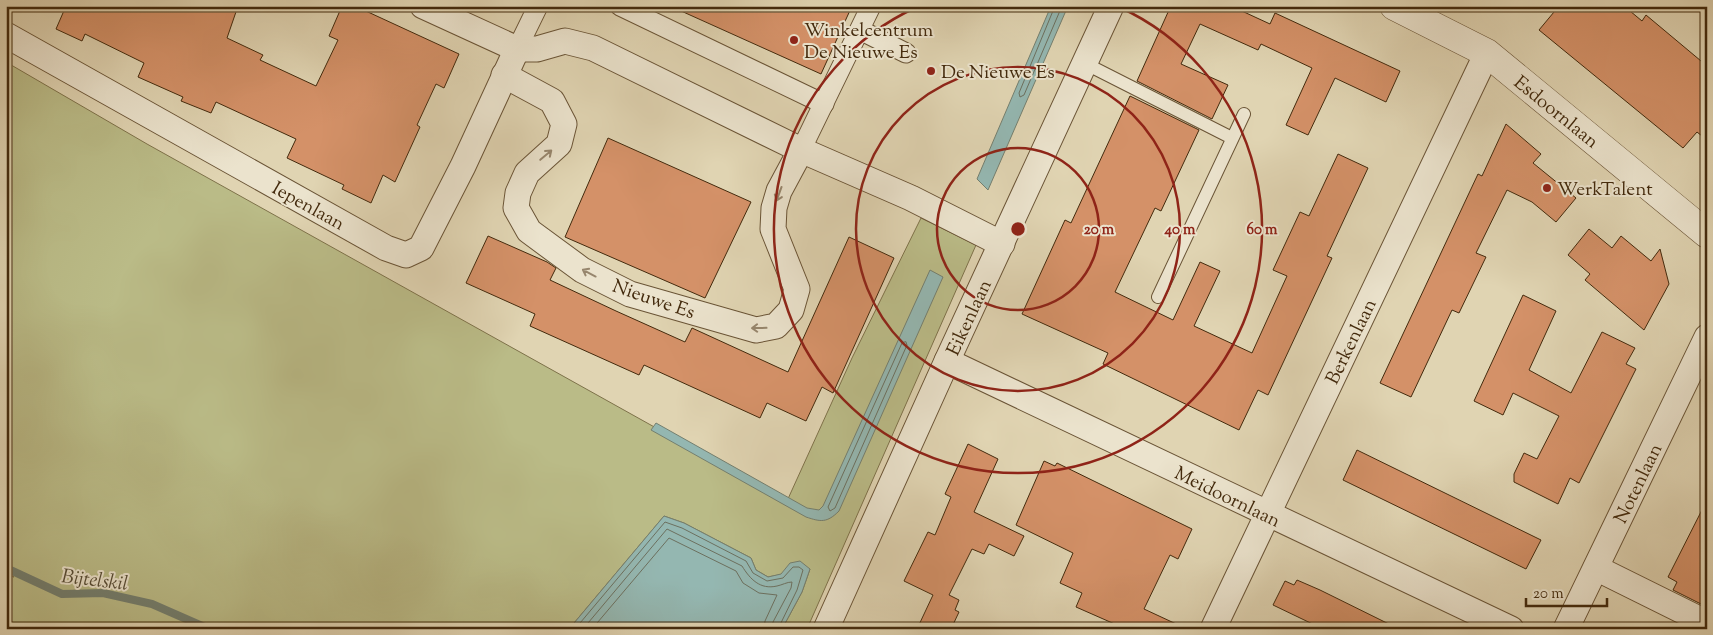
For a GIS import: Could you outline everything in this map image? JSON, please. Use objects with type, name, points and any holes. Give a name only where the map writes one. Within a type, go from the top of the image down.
[{"type":"street","points":[[424,6],[517,49],[537,49],[565,41],[593,48],[801,150],[911,198],[1002,244]]},
{"type":"street","points":[[517,49],[538,6]]},
{"type":"street","points":[[620,6],[824,104]]},
{"type":"street","name":"Nieuwe Es","points":[[504,75],[552,100],[564,124],[559,144],[527,173],[518,193],[516,208],[529,231],[582,270],[630,294],[756,330],[776,326],[792,310],[797,289],[773,229],[774,208],[779,191],[824,104],[871,6]]},
{"type":"street","name":"Eikenlaan","points":[[826,629],[1111,6]]},
{"type":"street","name":"Esdoornlaan","points":[[1394,6],[1487,54],[1707,234]]},
{"type":"street","points":[[860,30],[906,53]]},
{"type":"street","name":"Iepenlaan","points":[[6,35],[386,248],[406,255],[420,248],[462,166],[517,49]]},
{"type":"street","name":"Berkenlaan","points":[[1212,629],[1487,54]]},
{"type":"street","name":"Notenlaan","points":[[1566,629],[1707,337]]},
{"type":"street","name":"Meidoornlaan","points":[[947,361],[1267,515],[1511,629]]},
{"type":"street","points":[[1596,568],[1707,623]]},
{"type":"lane","points":[[1086,64],[1232,138]]},
{"type":"lane","points":[[1158,297],[1244,114]]},
{"type":"green space","points":[[6,62],[147,144],[787,501],[852,358],[921,218],[976,245],[807,629],[782,629],[802,592],[810,569],[768,577],[756,570],[751,558],[684,523],[664,516],[569,629],[6,629],[6,574],[14,577],[6,573]]},
{"type":"water","points":[[1051,6],[1068,6],[988,190],[977,179]]},
{"type":"water","points":[[930,270],[943,277],[839,511],[831,518],[816,520],[806,517],[651,430],[656,423],[807,508],[819,510],[823,506]]},
{"type":"water","points":[[664,516],[684,523],[751,558],[756,570],[768,577],[781,574],[790,563],[800,561],[810,569],[802,592],[782,629],[569,629]]},
{"type":"building","points":[[66,6],[238,6],[227,38],[263,55],[260,60],[316,86],[338,40],[329,36],[342,6],[355,6],[459,54],[444,88],[436,84],[417,125],[420,127],[395,182],[383,175],[371,203],[342,189],[344,185],[287,158],[296,139],[216,102],[211,113],[181,101],[183,97],[138,77],[144,63],[85,34],[82,41],[56,29]]},
{"type":"building","name":"Winkelcentrum De Nieuwe Es","points":[[670,6],[852,6],[821,74]]},
{"type":"building","points":[[1161,6],[1231,6],[1270,24],[1275,13],[1400,71],[1386,102],[1335,78],[1308,135],[1286,125],[1312,68],[1261,44],[1258,50],[1200,24],[1181,64],[1228,85],[1212,119],[1137,81],[1169,10]]},
{"type":"building","points":[[1559,6],[1624,6],[1642,21],[1646,15],[1707,66],[1707,140],[1697,132],[1683,148],[1539,30]]},
{"type":"building","points":[[1130,96],[1199,130],[1161,211],[1155,208],[1115,292],[1173,320],[1200,262],[1220,271],[1194,326],[1252,353],[1287,276],[1273,270],[1300,212],[1309,216],[1338,154],[1368,168],[1327,256],[1332,258],[1268,395],[1258,390],[1239,430],[1103,364],[1108,353],[1022,314],[1065,220],[1071,223]]},
{"type":"building","points":[[1506,124],[1541,154],[1533,163],[1576,198],[1556,222],[1532,202],[1507,190],[1476,253],[1486,257],[1459,313],[1452,310],[1411,397],[1380,383],[1478,174],[1482,176]]},
{"type":"building","points":[[608,138],[751,202],[705,298],[565,237]]},
{"type":"building","points":[[1589,229],[1612,248],[1621,236],[1651,261],[1660,249],[1669,284],[1644,330],[1585,280],[1590,274],[1568,255]]},
{"type":"building","points":[[488,236],[547,262],[556,268],[550,280],[616,311],[685,342],[692,328],[788,372],[849,237],[894,258],[833,393],[822,387],[806,421],[767,403],[760,418],[644,365],[639,375],[530,326],[535,314],[466,283]]},
{"type":"building","points":[[1523,295],[1556,311],[1529,370],[1571,393],[1602,332],[1635,348],[1626,364],[1636,369],[1579,483],[1570,478],[1558,504],[1514,482],[1514,474],[1524,453],[1537,459],[1559,416],[1513,393],[1503,415],[1474,401]]},
{"type":"building","points":[[968,444],[998,459],[974,512],[1024,536],[1014,556],[989,544],[984,554],[972,549],[949,595],[959,600],[955,610],[959,612],[951,629],[917,629],[933,595],[904,581],[928,532],[935,535],[951,497],[945,494]]},
{"type":"building","points":[[1357,450],[1541,540],[1526,569],[1343,480]]},
{"type":"building","points":[[1044,461],[1055,466],[1057,463],[1192,529],[1178,559],[1170,555],[1144,609],[1187,629],[1126,629],[1076,607],[1082,593],[1060,583],[1073,553],[1016,525]]},
{"type":"building","points":[[1707,500],[1707,607],[1673,590],[1677,582],[1668,577]]},
{"type":"building","points":[[1297,580],[1399,629],[1323,629],[1273,605],[1285,581],[1294,585]]},
{"type":"waterway","name":"Bijtelskil","points":[[6,568],[62,594],[103,593],[152,604],[209,629]]},
{"type":"place","name":"Winkelcentrum De Nieuwe Es","points":[[794,40]]},
{"type":"place","name":"De Nieuwe Es","points":[[931,71]]},
{"type":"place","name":"WerkTalent","points":[[1547,188]]}]
